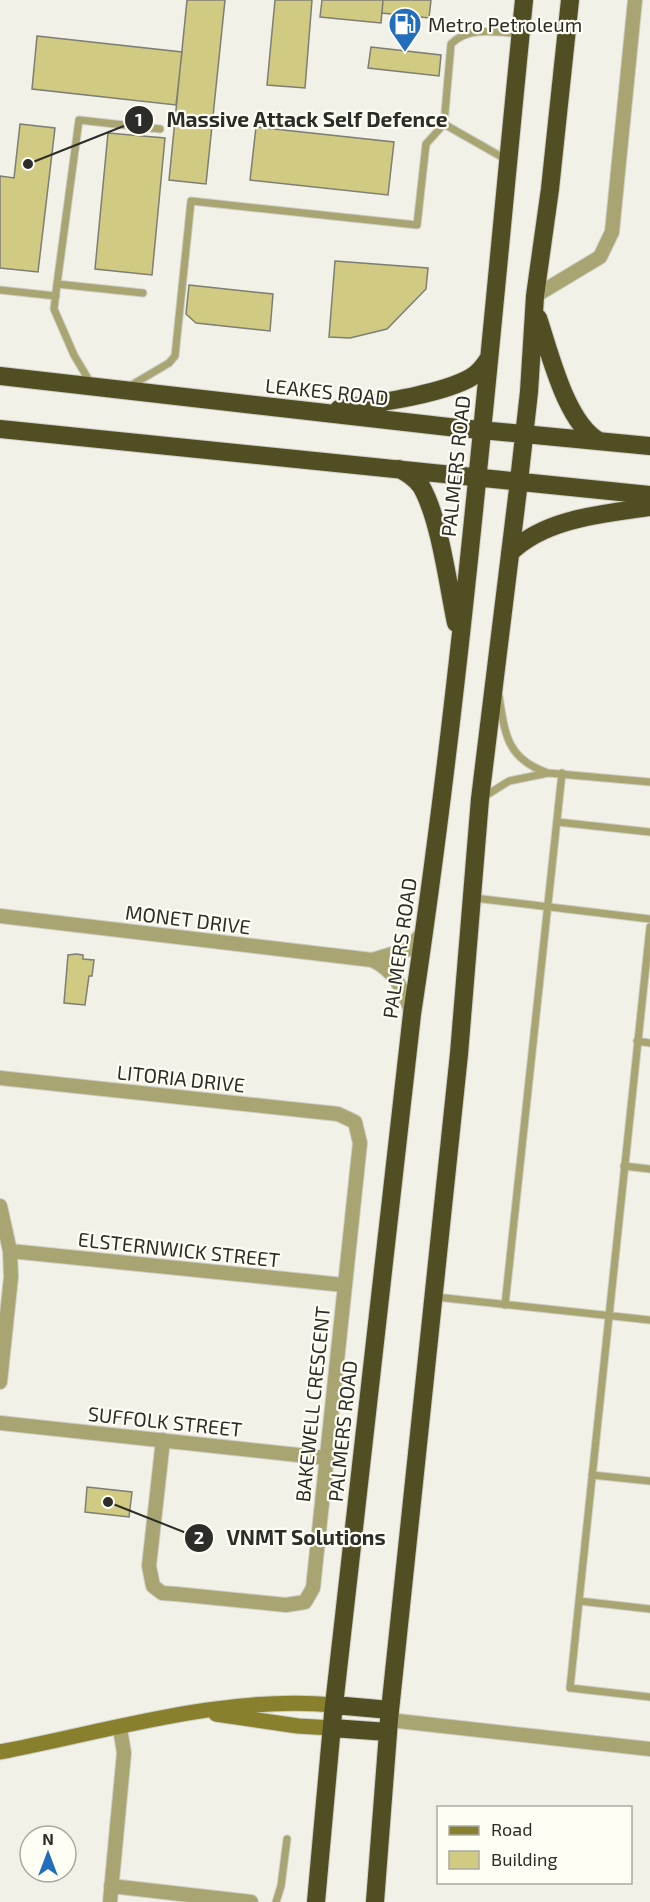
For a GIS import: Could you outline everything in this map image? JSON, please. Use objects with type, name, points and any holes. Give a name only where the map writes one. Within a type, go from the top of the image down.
[{"type":"highway","name":"PALMERS ROAD","points":[[316,1902],[334,1705],[412,1014],[426,921],[459,643],[524,0]]},
{"type":"highway","points":[[375,1902],[389,1721],[473,898],[480,799],[525,435],[535,302],[550,189],[570,0]]},
{"type":"highway","points":[[535,302],[556,371],[578,423],[589,436],[598,441]]},
{"type":"highway","points":[[320,413],[404,397],[459,382],[478,373],[489,358]]},
{"type":"highway","name":"LEAKES ROAD","points":[[0,376],[320,413],[650,446]]},
{"type":"highway","points":[[0,429],[650,495]]},
{"type":"highway","points":[[399,469],[415,479],[425,497],[442,552],[459,643]]},
{"type":"highway","points":[[510,552],[529,537],[548,528],[650,507]]},
{"type":"highway","points":[[334,1705],[389,1721]]},
{"type":"highway","points":[[332,1728],[389,1721]]},
{"type":"street","points":[[535,302],[600,257],[610,238],[635,0]]},
{"type":"street","name":"MONET DRIVE","points":[[0,916],[372,960],[409,949],[421,937],[426,921]]},
{"type":"street","points":[[372,960],[384,967],[398,981],[412,1014]]},
{"type":"street","name":"LITORIA DRIVE","points":[[0,1078],[338,1114],[355,1122]]},
{"type":"street","name":"BAKEWELL CRESCENT","points":[[163,1440],[149,1576],[153,1586],[162,1593],[286,1605],[304,1602],[313,1588],[360,1143],[355,1122]]},
{"type":"street","points":[[0,1206],[10,1251],[11,1277],[0,1382]]},
{"type":"street","name":"ELSTERNWICK STREET","points":[[10,1251],[344,1285]]},
{"type":"street","name":"SUFFOLK STREET","points":[[0,1423],[326,1458]]},
{"type":"street","points":[[0,1752],[145,1721],[248,1704],[334,1705]]},
{"type":"street","points":[[204,1712],[298,1726],[332,1728]]},
{"type":"street","points":[[389,1721],[650,1749]]},
{"type":"street","points":[[110,1902],[124,1753],[120,1728]]},
{"type":"street","points":[[111,1886],[250,1902]]},
{"type":"lane","points":[[123,391],[169,363],[175,356],[191,201],[417,225],[426,144],[444,124],[452,44],[458,37],[474,31],[520,34]]},
{"type":"lane","points":[[93,387],[74,355],[54,309],[79,120],[160,129]]},
{"type":"lane","points":[[444,124],[509,162]]},
{"type":"lane","points":[[57,285],[144,293]]},
{"type":"lane","points":[[0,290],[56,296]]},
{"type":"lane","points":[[496,673],[507,739],[525,764],[548,773]]},
{"type":"lane","points":[[480,799],[509,781],[548,773],[650,782]]},
{"type":"lane","points":[[505,1305],[562,773]]},
{"type":"lane","points":[[557,822],[650,832]]},
{"type":"lane","points":[[473,898],[650,918]]},
{"type":"lane","points":[[650,927],[607,1316],[570,1688],[650,1697]]},
{"type":"lane","points":[[637,1041],[650,1043]]},
{"type":"lane","points":[[624,1166],[650,1169]]},
{"type":"lane","points":[[433,1297],[650,1320]]},
{"type":"lane","points":[[591,1475],[650,1481]]},
{"type":"lane","points":[[579,1601],[650,1609]]},
{"type":"lane","points":[[276,1902],[281,1886],[287,1839]]},
{"type":"building","points":[[187,0],[225,0],[206,184],[169,180]]},
{"type":"building","points":[[275,0],[312,0],[305,88],[267,85]]},
{"type":"building","points":[[322,0],[383,0],[381,23],[320,17]]},
{"type":"building","points":[[383,0],[431,0],[429,18],[382,13]]},
{"type":"building","points":[[37,36],[182,52],[176,105],[32,89]]},
{"type":"building","points":[[371,47],[441,55],[439,76],[368,68]]},
{"type":"building","points":[[20,124],[55,128],[38,272],[0,268],[0,176],[14,178]]},
{"type":"building","points":[[256,127],[394,142],[388,195],[250,180]]},
{"type":"building","points":[[108,133],[165,138],[152,275],[95,269]]},
{"type":"building","points":[[335,261],[428,268],[426,289],[387,329],[350,338],[329,337]]},
{"type":"building","points":[[189,285],[273,294],[270,331],[196,323],[186,314]]},
{"type":"building","points":[[68,955],[83,955],[83,959],[94,960],[85,1005],[64,1003]]},
{"type":"building","points":[[87,1487],[132,1492],[129,1517],[85,1512]]},
{"type":"place","name":"Metro Petroleum","points":[[405,53]]},
{"type":"place","name":"Massive Attack Self Defence","points":[[28,164]]},
{"type":"place","name":"VNMT Solutions","points":[[108,1502]]}]
